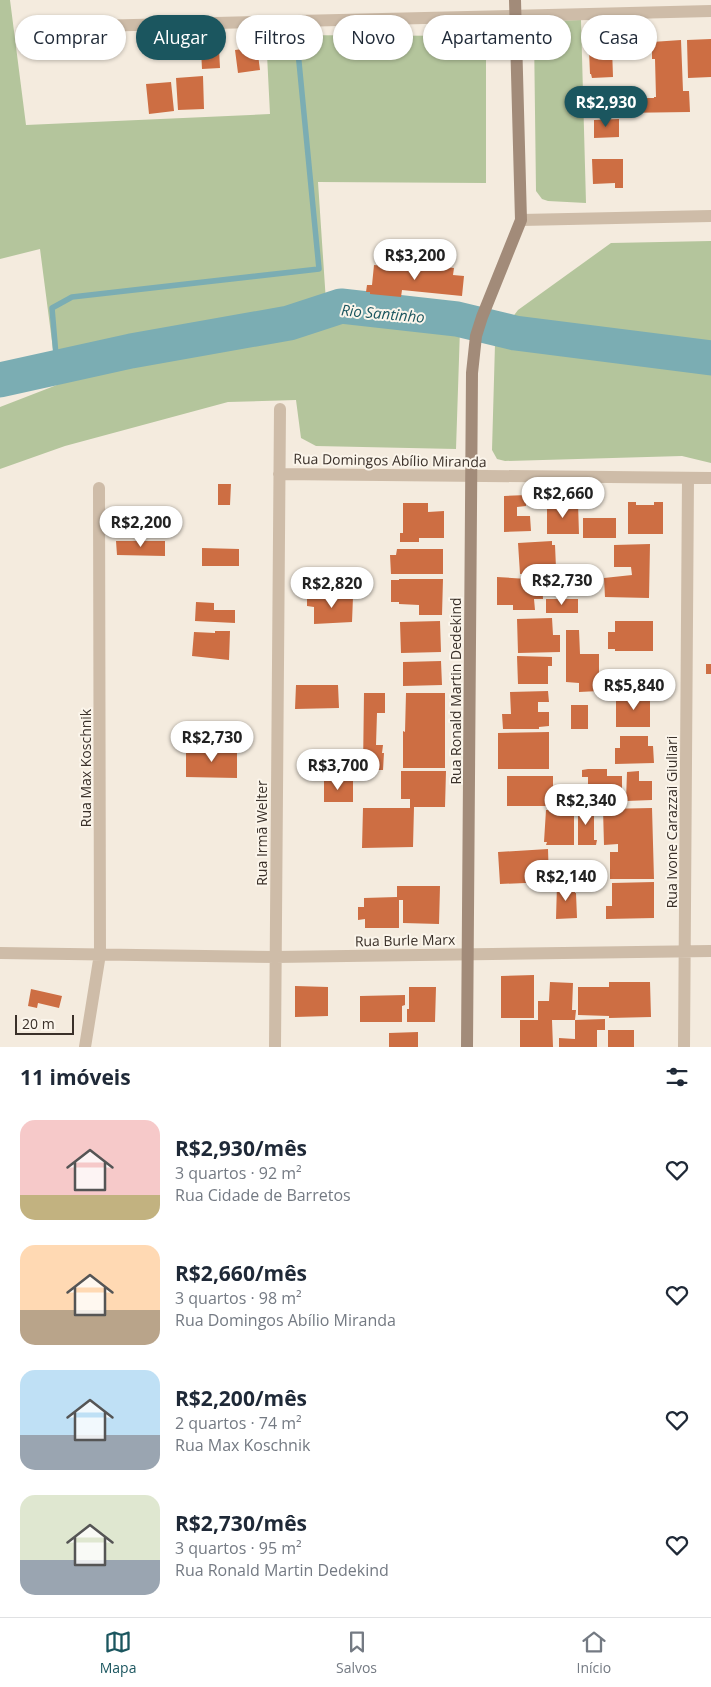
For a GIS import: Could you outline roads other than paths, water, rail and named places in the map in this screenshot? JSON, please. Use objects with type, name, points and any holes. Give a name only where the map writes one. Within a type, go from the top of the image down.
[{"type":"street","points":[[515,0],[516,15],[711,11]]},
{"type":"street","points":[[126,24],[423,17]]},
{"type":"street","points":[[517,60],[521,220],[711,216]]},
{"type":"street","name":"Rua Ronald Martin Dedekind","points":[[467,1047],[472,373],[476,336],[521,220]]},
{"type":"street","name":"Rua Irmã Welter","points":[[275,1047],[280,409]]},
{"type":"street","name":"Rua Domingos Abílio Miranda","points":[[279,474],[711,478]]},
{"type":"street","name":"Rua Ivone Carazzai Giuliari","points":[[684,1047],[688,478]]},
{"type":"street","name":"Rua Max Koschnik","points":[[85,1047],[100,954],[99,488]]},
{"type":"street","name":"Rua Burle Marx","points":[[0,953],[275,957],[711,951]]},
{"type":"waterway","points":[[57,367],[52,308],[72,297],[319,269],[299,60]]},
{"type":"waterway","name":"Rio Santinho","points":[[0,380],[131,351],[289,323],[341,306],[457,319],[515,333],[711,358]]}]
